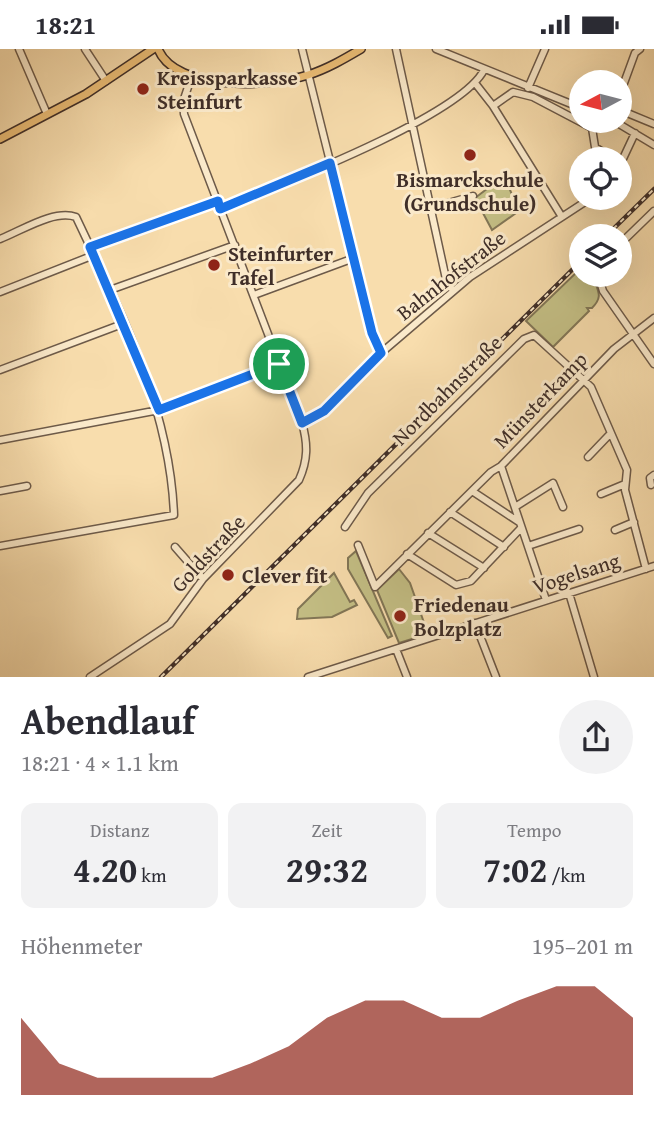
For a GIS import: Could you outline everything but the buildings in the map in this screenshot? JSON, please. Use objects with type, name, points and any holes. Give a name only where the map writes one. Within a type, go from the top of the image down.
[{"type":"main road","points":[[0,139],[106,81],[155,49],[172,68],[191,78],[254,82],[308,75],[361,49]]},
{"type":"street","points":[[19,49],[47,114]]},
{"type":"street","points":[[85,49],[106,81]]},
{"type":"street","points":[[302,49],[376,344],[381,353]]},
{"type":"street","points":[[396,49],[446,279],[453,291]]},
{"type":"street","points":[[436,49],[484,71],[569,103]]},
{"type":"street","points":[[454,57],[457,49]]},
{"type":"street","points":[[528,87],[545,49]]},
{"type":"street","points":[[626,49],[638,51],[630,70]]},
{"type":"street","points":[[220,209],[414,126],[475,83],[484,71]]},
{"type":"street","points":[[191,78],[184,96],[184,114],[302,423]]},
{"type":"street","points":[[475,83],[493,106],[562,217]]},
{"type":"street","points":[[493,106],[513,93],[533,97],[592,128],[595,147]]},
{"type":"street","points":[[632,115],[654,124]]},
{"type":"street","points":[[632,131],[654,145]]},
{"type":"street","points":[[628,147],[635,133]]},
{"type":"street","points":[[431,208],[473,196]]},
{"type":"street","points":[[90,247],[218,201]]},
{"type":"street","name":"Bahnhofstraße","points":[[302,423],[324,411],[381,353],[453,291],[480,270],[573,210]]},
{"type":"street","points":[[632,232],[654,211]]},
{"type":"street","points":[[0,239],[48,219],[68,214],[76,217],[125,323],[159,410],[167,441],[174,515],[0,546]]},
{"type":"street","points":[[110,290],[235,245]]},
{"type":"street","points":[[0,292],[94,255]]},
{"type":"street","points":[[254,295],[354,258]]},
{"type":"street","points":[[603,287],[607,297],[654,364]]},
{"type":"street","name":"Münsterkamp","points":[[358,545],[375,586],[501,466],[632,333],[654,318]]},
{"type":"street","points":[[0,370],[125,323]]},
{"type":"street","name":"Nordbahnstraße","points":[[345,527],[369,493],[527,336],[537,336],[591,387],[627,470],[625,484],[646,569]]},
{"type":"street","points":[[0,440],[159,410],[279,364]]},
{"type":"street","name":"Goldstraße","points":[[89,677],[160,632],[201,577],[299,480],[307,449],[302,423]]},
{"type":"street","points":[[588,457],[610,434]]},
{"type":"street","points":[[501,466],[546,600]]},
{"type":"street","points":[[651,485],[650,478],[654,475]]},
{"type":"street","points":[[515,507],[553,483],[563,507]]},
{"type":"street","points":[[601,494],[625,484]]},
{"type":"street","points":[[0,491],[27,486]]},
{"type":"street","points":[[472,491],[520,525]]},
{"type":"street","points":[[450,512],[503,547]]},
{"type":"street","points":[[615,530],[634,522]]},
{"type":"street","points":[[407,554],[456,585],[471,581],[484,569],[520,525]]},
{"type":"street","points":[[528,546],[579,529]]},
{"type":"street","points":[[428,533],[484,569]]},
{"type":"street","points":[[176,547],[201,577]]},
{"type":"street","name":"Vogelsang","points":[[308,677],[654,566]]},
{"type":"street","points":[[569,593],[594,677]]},
{"type":"street","points":[[475,623],[496,677]]},
{"type":"street","points":[[396,649],[407,677]]},
{"type":"shaded area","points":[[504,176],[519,211],[492,230],[475,198]]},
{"type":"shaded area","points":[[569,280],[569,287],[597,287],[599,296],[596,303],[592,308],[587,308],[589,311],[553,347],[526,321]]},
{"type":"shaded area","points":[[356,551],[392,636],[388,638],[348,569],[348,558]]},
{"type":"shaded area","points":[[399,569],[410,583],[428,634],[399,643],[377,590]]},
{"type":"shaded area","points":[[334,573],[350,602],[354,600],[357,605],[332,617],[297,619],[298,609]]},
{"type":"railway","points":[[618,224],[654,189]]},
{"type":"railway","points":[[161,677],[569,273]]},
{"type":"place","name":"Kreissparkasse Steinfurt","points":[[143,89]]},
{"type":"place","name":"Bismarckschule (Grundschule)","points":[[470,155]]},
{"type":"place","name":"Steinfurter Tafel","points":[[214,265]]},
{"type":"place","name":"Clever fit","points":[[228,575]]},
{"type":"place","name":"Friedenau Bolzplatz","points":[[400,616]]},
{"type":"route","points":[[330,163],[372,333],[381,353],[324,411],[302,423],[279,364],[159,410],[125,323],[90,247],[218,201],[220,209],[330,163]]}]
